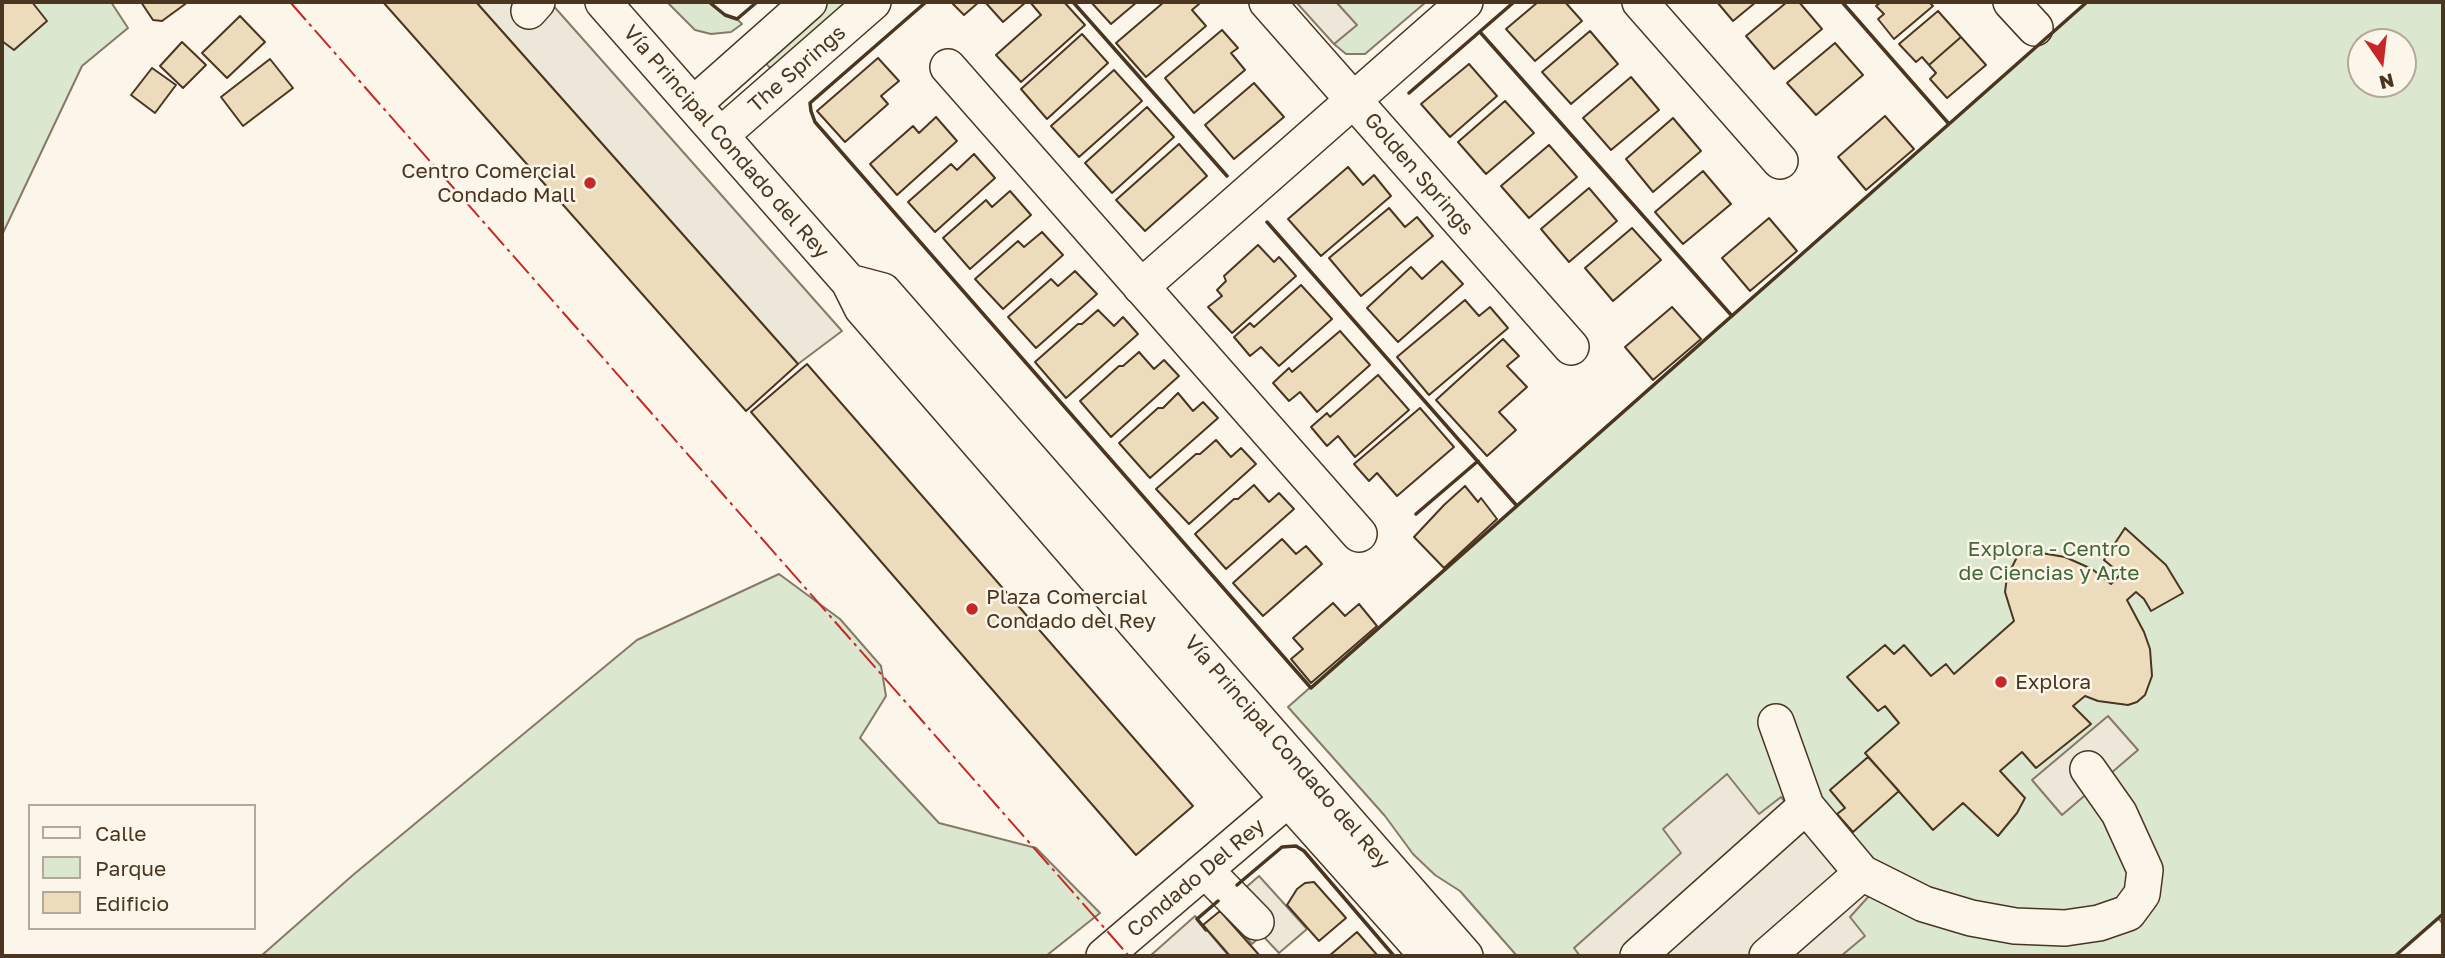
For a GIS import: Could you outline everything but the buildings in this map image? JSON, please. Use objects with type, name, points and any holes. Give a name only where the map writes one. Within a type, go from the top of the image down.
[{"type":"street","name":"Vía Principal Condado del Rey","points":[[603,2],[849,282],[862,308],[1288,799],[1428,956]]},
{"type":"street","name":"The Springs","points":[[694,104],[809,2]]},
{"type":"street","name":"The Springs","points":[[721,135],[873,2]]},
{"type":"street","name":"Golden Springs","points":[[1267,2],[1571,347]]},
{"type":"street","points":[[1141,287],[1465,2]]},
{"type":"street","points":[[1640,2],[1780,161]]},
{"type":"street","points":[[2011,2],[2035,28]]},
{"type":"street","points":[[948,67],[1359,534]]},
{"type":"street","name":"Vía Principal Condado del Rey","points":[[849,282],[883,291],[1465,956]]},
{"type":"street","points":[[1776,722],[1806,806],[1862,873],[1924,904],[1971,918],[2015,926],[2065,928],[2099,923],[2128,913],[2142,894],[2146,870],[2119,813],[2088,769]]},
{"type":"street","points":[[1288,799],[1295,788],[1296,761]]},
{"type":"street","points":[[1288,799],[1306,795],[1330,801]]},
{"type":"street","name":"Condado Del Rey","points":[[1104,956],[1288,799]]},
{"type":"street","points":[[1638,956],[1806,806]]},
{"type":"street","points":[[1206,871],[1256,922]]},
{"type":"street","points":[[1767,956],[1862,873]]},
{"type":"green space","points":[[2,2],[111,2],[128,28],[82,66],[2,235]]},
{"type":"green space","points":[[667,2],[709,2],[742,24],[731,32],[711,34],[695,30]]},
{"type":"green space","points":[[827,2],[850,2],[775,67],[769,67],[765,62],[766,55]]},
{"type":"green space","points":[[1336,2],[1426,2],[1365,54],[1346,54],[1334,44],[1356,25]]},
{"type":"green space","name":"Explora - Centro de Ciencias y Arte","points":[[2087,2],[2443,2],[2443,924],[2438,918],[2395,956],[1517,956],[1460,891],[1435,875],[1413,854],[1385,816],[1288,707]]},
{"type":"green space","points":[[779,574],[840,619],[881,666],[886,696],[860,738],[939,823],[1036,848],[1100,913],[1046,956],[261,956],[353,875],[637,640]]},
{"type":"shaded area","points":[[476,2],[550,2],[842,331],[798,364]]},
{"type":"shaded area","points":[[1296,2],[1336,2],[1357,25],[1334,44]]},
{"type":"shaded area","points":[[2108,716],[2138,750],[2062,815],[2032,780]]},
{"type":"shaded area","points":[[1727,774],[1759,814],[1781,797],[1869,896],[1850,917],[1865,936],[1841,956],[1580,956],[1574,948],[1681,853],[1663,829]]},
{"type":"shaded area","points":[[1259,876],[1307,929],[1279,953],[1262,935],[1252,944],[1221,909]]},
{"type":"shaded area","points":[[1195,916],[1229,956],[1150,956]]},
{"type":"wall","points":[[709,2],[725,15],[737,19],[757,2]]},
{"type":"wall","points":[[926,2],[810,103],[815,122],[1311,688],[2087,2]]},
{"type":"wall","points":[[1073,2],[1227,176]]},
{"type":"wall","points":[[1409,93],[1514,2]]},
{"type":"wall","points":[[1842,2],[1949,124]]},
{"type":"wall","points":[[1480,32],[1732,316]]},
{"type":"wall","points":[[1267,222],[1517,506]]},
{"type":"wall","points":[[1416,514],[1478,461]]},
{"type":"wall","points":[[1237,885],[1282,847],[1296,846],[1304,851],[1394,956]]},
{"type":"wall","points":[[1206,930],[1197,919],[1218,901]]},
{"type":"wall","points":[[2395,956],[2443,914]]},
{"type":"power","points":[[290,2],[1129,956]]},
{"type":"place","name":"Centro Comercial Condado Mall","points":[[590,183]]},
{"type":"place","name":"Plaza Comercial Condado del Rey","points":[[972,609]]},
{"type":"place","name":"Explora","points":[[2001,682]]}]
